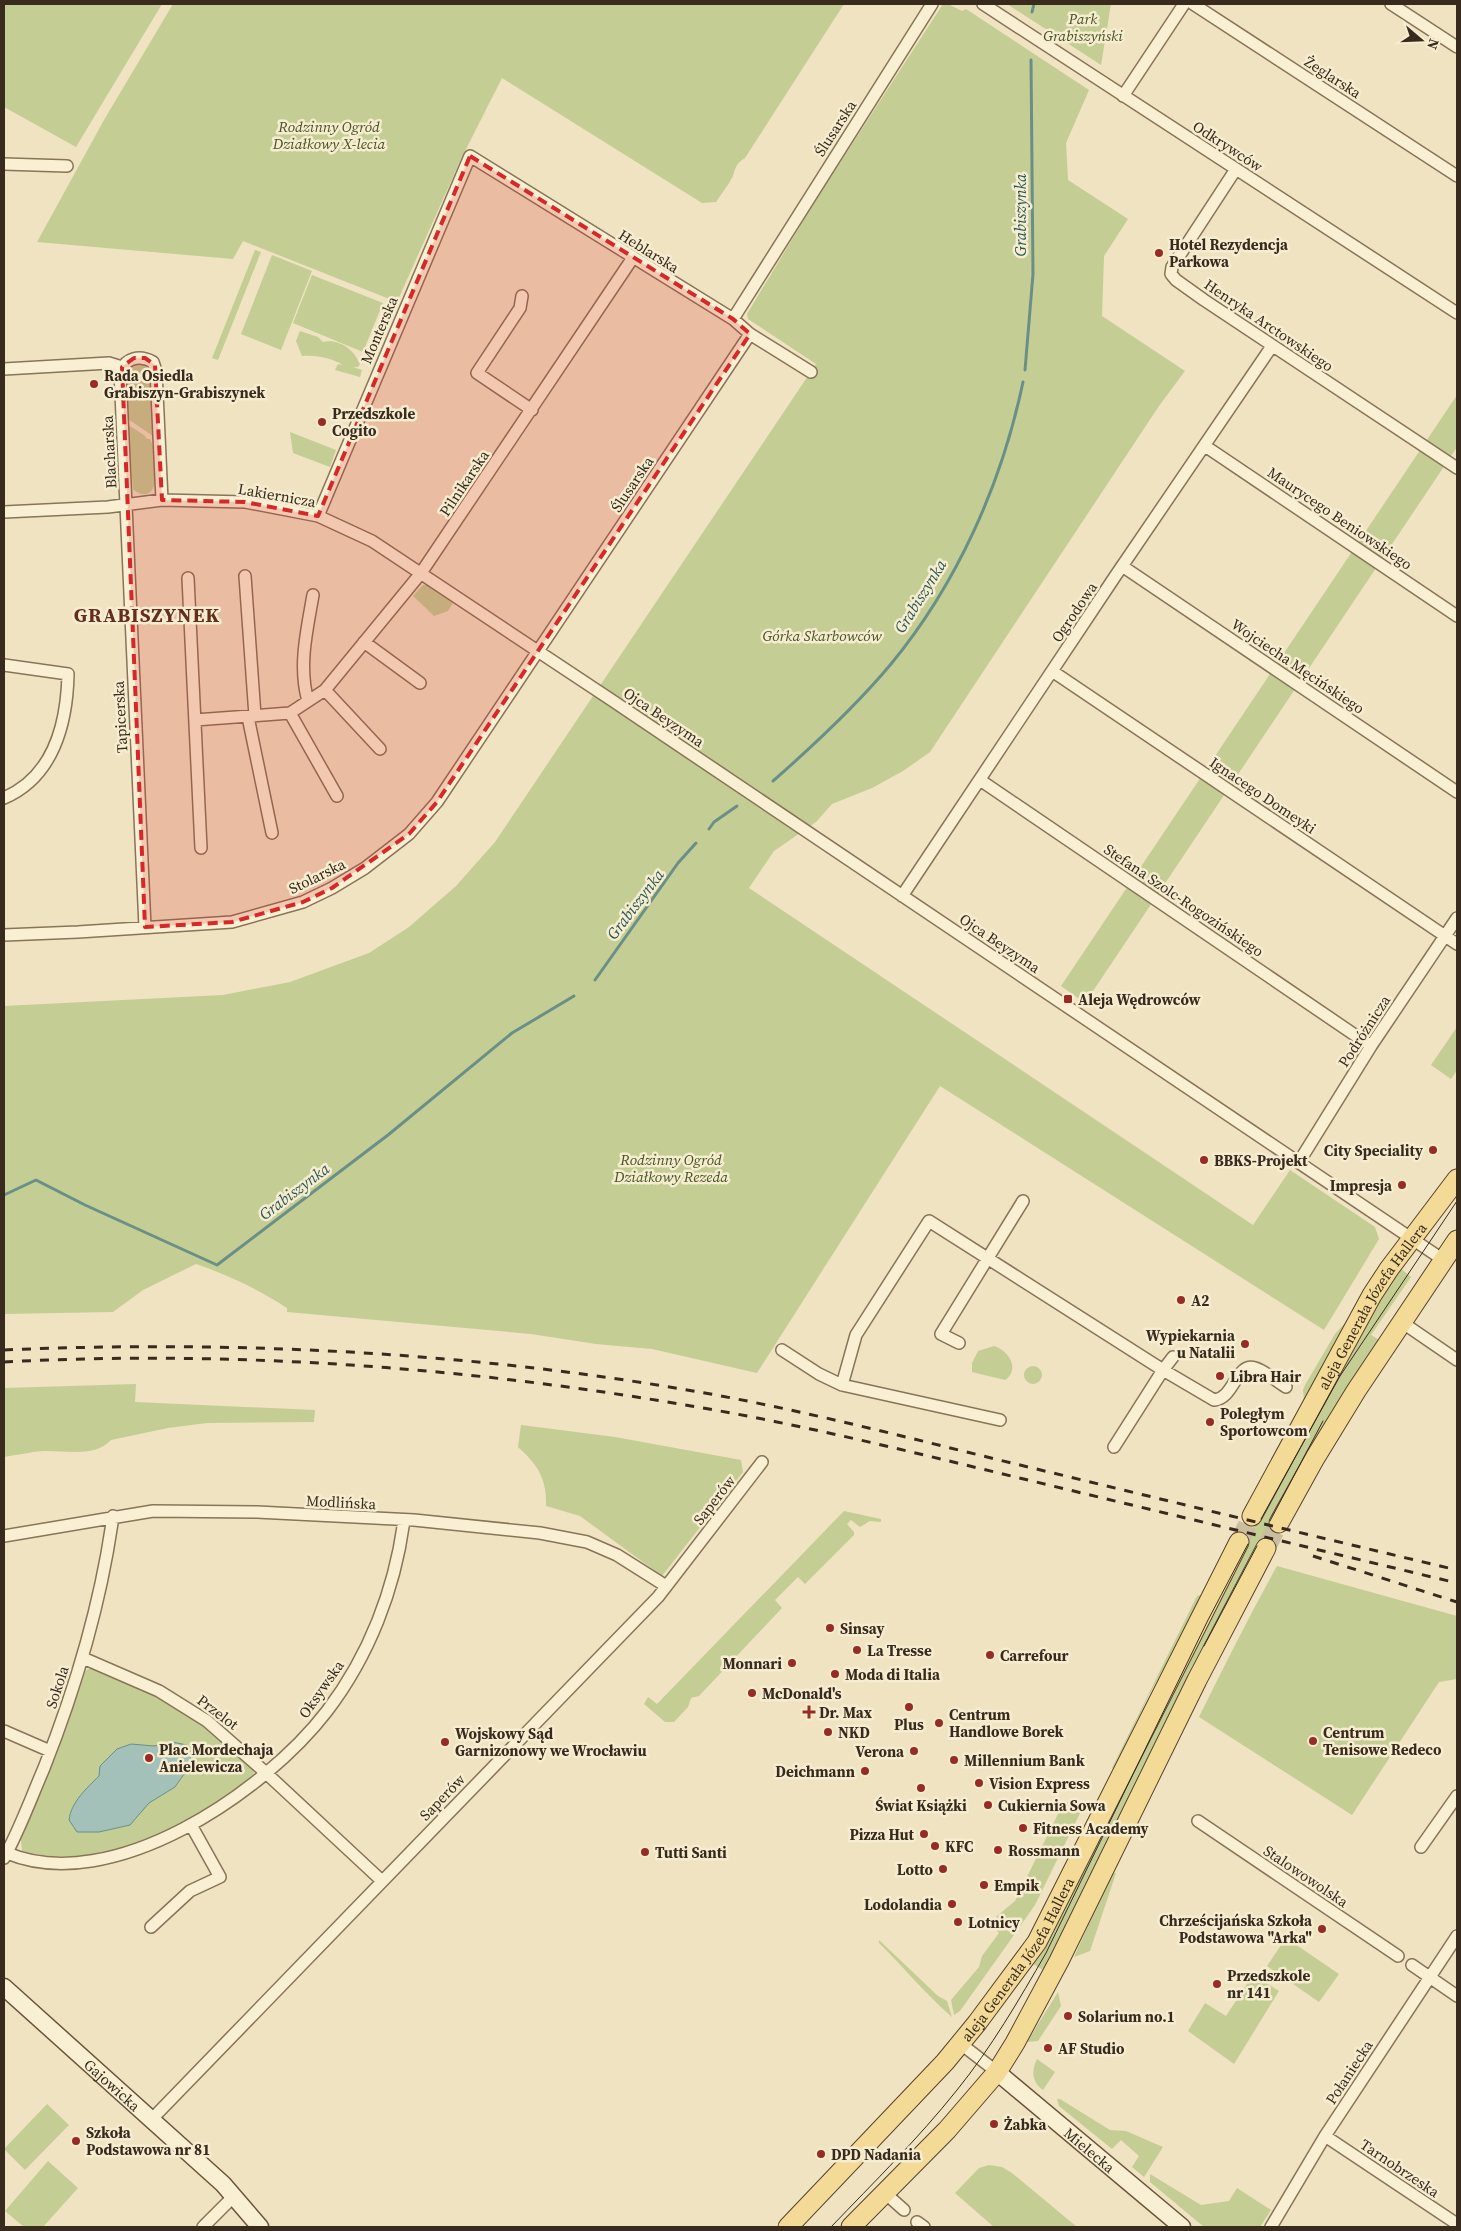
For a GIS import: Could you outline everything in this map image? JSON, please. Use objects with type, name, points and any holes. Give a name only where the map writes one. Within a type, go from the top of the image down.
[{"type":"main road","name":"aleja Generała Józefa Hallera","points":[[1252,1516],[1365,1308],[1389,1269],[1457,1179]]},
{"type":"main road","name":"aleja Generała Józefa Hallera","points":[[1279,1523],[1318,1452],[1356,1391],[1445,1261],[1457,1240]]},
{"type":"main road","name":"aleja Generała Józefa Hallera","points":[[788,2227],[961,2044],[1037,1942],[1239,1542]]},
{"type":"main road","name":"aleja Generała Józefa Hallera","points":[[851,2227],[947,2130],[997,2072],[1015,2044],[1059,1961],[1197,1680],[1266,1548]]},
{"type":"street","name":"Ślusarska","points":[[733,319],[932,4]]},
{"type":"street","name":"Odkrywców","points":[[983,4],[1457,313]]},
{"type":"street","points":[[1123,96],[1184,4]]},
{"type":"street","name":"Żeglarska","points":[[1193,4],[1457,176]]},
{"type":"street","points":[[1391,4],[1457,47]]},
{"type":"street","name":"Heblarska","points":[[470,156],[632,259],[733,319],[750,334],[811,372]]},
{"type":"street","name":"Monterska","points":[[318,516],[470,156]]},
{"type":"street","points":[[4,164],[67,166]]},
{"type":"street","name":"Henryka Arctowskiego","points":[[1236,169],[1172,267],[1171,274],[1176,280],[1204,300],[1457,468]]},
{"type":"street","name":"Pilnikarska","points":[[290,713],[325,690],[421,572],[632,259]]},
{"type":"street","points":[[522,296],[520,308],[477,373],[532,410]]},
{"type":"street","name":"Ślusarska","points":[[538,651],[750,334]]},
{"type":"street","name":"Ogrodowa","points":[[902,896],[1122,566],[1272,346]]},
{"type":"street","points":[[4,369],[109,363],[122,367],[134,358],[145,358],[155,365],[162,500]]},
{"type":"street","name":"Blacharska","points":[[122,367],[120,372],[126,506]]},
{"type":"street","name":"Maurycego Beniowskiego","points":[[1205,446],[1457,616]]},
{"type":"street","name":"Lakiernicza","points":[[4,512],[126,506],[162,500],[245,502],[318,516],[372,541],[538,651]]},
{"type":"street","name":"Tapicerska","points":[[126,506],[145,927]]},
{"type":"street","name":"Wojciecha Męcińskiego","points":[[1122,566],[1457,792]]},
{"type":"street","points":[[245,576],[251,716],[272,833]]},
{"type":"street","points":[[188,578],[202,848]]},
{"type":"street","points":[[308,701],[304,681],[304,650],[314,595]]},
{"type":"street","points":[[364,642],[420,683]]},
{"type":"street","name":"Ojca Beyzyma","points":[[538,651],[1445,1261]]},
{"type":"street","name":"Stolarska","points":[[4,935],[232,922],[303,902],[332,888],[365,868],[409,834],[437,802],[538,651]]},
{"type":"street","points":[[4,666],[68,674],[64,722],[56,744],[29,784],[4,798]]},
{"type":"street","name":"Ignacego Domeyki","points":[[1052,671],[1457,944]]},
{"type":"street","points":[[325,690],[380,749]]},
{"type":"street","points":[[194,720],[290,713],[337,796]]},
{"type":"street","name":"Stefana Szolc-Rogozińskiego","points":[[980,780],[1371,1046]]},
{"type":"street","name":"Podróżnicza","points":[[1299,1162],[1371,1046],[1457,918]]},
{"type":"street","points":[[959,1343],[941,1334],[1022,1201]]},
{"type":"street","points":[[842,1385],[856,1335],[929,1221],[1163,1370],[1214,1400],[1225,1396],[1242,1372],[1248,1368],[1256,1368],[1286,1387]]},
{"type":"street","points":[[1403,1323],[1457,1360]]},
{"type":"street","points":[[782,1350],[819,1374],[842,1385],[1000,1420]]},
{"type":"street","points":[[1114,1447],[1172,1357]]},
{"type":"street","name":"Saperów","points":[[151,2120],[632,1625],[666,1586],[762,1462]]},
{"type":"street","name":"Modlińska","points":[[4,1536],[113,1516],[153,1511],[257,1512],[404,1520],[562,1536],[587,1542],[617,1554],[666,1586]]},
{"type":"street","name":"Sokola","points":[[5,1856],[50,1751],[82,1658],[101,1585],[113,1516]]},
{"type":"street","name":"Oksywska","points":[[5,1856],[38,1862],[83,1861],[139,1849],[191,1825],[266,1773],[327,1711],[360,1660],[384,1608],[398,1556],[404,1520]]},
{"type":"street","name":"Przelot","points":[[82,1658],[125,1675],[184,1706],[207,1721],[382,1881]]},
{"type":"street","points":[[4,1731],[50,1751]]},
{"type":"street","points":[[1420,1847],[1457,1796]]},
{"type":"street","name":"Stalowowolska","points":[[1198,1821],[1398,1956]]},
{"type":"street","points":[[151,1928],[190,1891],[220,1876],[191,1825]]},
{"type":"street","name":"Połaniecka","points":[[1271,2227],[1325,2136],[1457,1936]]},
{"type":"street","points":[[1412,1965],[1457,1996]]},
{"type":"street","name":"Gajowicka","points":[[4,1987],[222,2184],[260,2227]]},
{"type":"street","points":[[961,2044],[997,2072]]},
{"type":"street","name":"Mielecka","points":[[997,2072],[1182,2227]]},
{"type":"street","name":"Tarnobrzeska","points":[[1325,2136],[1457,2224]]},
{"type":"street","points":[[885,2193],[904,2210]]},
{"type":"street","points":[[203,2227],[232,2197]]},
{"type":"highlighted area","points":[[470,156],[733,319],[750,334],[437,802],[409,834],[332,888],[303,902],[232,922],[145,927],[122,367],[134,358],[145,358],[155,365],[162,500],[245,502],[318,516]]},
{"type":"green space","points":[[4,4],[162,4],[76,147],[4,107]]},
{"type":"green space","name":"Rodzinny Ogród Działkowy X-lecia","points":[[173,4],[844,4],[745,158],[738,164],[730,181],[716,202],[702,203],[502,78],[461,159],[397,302],[243,241],[233,259],[37,242],[104,120]]},
{"type":"green space","points":[[943,4],[948,4],[962,11],[966,9],[1089,90],[1066,143],[1068,180],[1128,219],[1104,256],[1102,316],[1185,371],[1159,406],[930,752],[903,771],[872,788],[832,804],[816,822],[774,851],[749,888],[1253,1225],[1290,1170],[1375,1227],[1379,1239],[1324,1330],[940,1086],[757,1373],[652,1349],[596,1344],[531,1334],[287,1312],[287,1308],[254,1289],[196,1264],[143,1290],[113,1312],[4,1314],[4,1006],[223,995],[290,982],[369,953],[409,927],[456,886],[495,842],[816,364],[748,319],[747,314],[817,198]]},
{"type":"green space","name":"Park Grabiszyński","points":[[1007,4],[1111,4],[1101,65]]},
{"type":"green space","points":[[255,250],[261,252],[218,360],[212,358]]},
{"type":"green space","points":[[272,255],[312,271],[281,350],[241,334]]},
{"type":"green space","points":[[312,275],[383,303],[363,352],[293,323]]},
{"type":"green space","points":[[300,331],[318,337],[323,342],[340,343],[350,349],[360,364],[358,367],[353,367],[362,370],[360,377],[335,370],[338,364],[343,365],[334,360],[302,356],[296,341]]},
{"type":"green space","points":[[141,363],[150,369],[152,377],[153,436],[128,419],[126,370],[131,365]]},
{"type":"green space","points":[[1457,395],[1457,447],[1085,1003],[1061,986]]},
{"type":"green space","points":[[128,425],[147,439],[150,439],[154,451],[156,477],[151,491],[147,494],[136,492],[133,489]]},
{"type":"green space","points":[[290,432],[336,450],[330,467],[293,453]]},
{"type":"green space","points":[[423,585],[427,585],[453,603],[448,611],[434,616],[413,596]]},
{"type":"green space","points":[[1457,1027],[1457,1070],[1451,1079],[1431,1065]]},
{"type":"green space","points":[[1398,1266],[1411,1277],[1371,1335],[1381,1341],[1332,1412],[1256,1555],[1048,1973],[1033,1964],[1045,1946],[1223,1584],[1275,1485]]},
{"type":"green space","points":[[1349,1318],[1304,1400],[1303,1390],[1305,1385],[1335,1334]]},
{"type":"green space","points":[[994,1346],[1004,1351],[1011,1360],[1012,1371],[1005,1380],[972,1372],[972,1363],[978,1351]]},
{"type":"green space","points":[[1033,1366],[1039,1369],[1042,1375],[1039,1381],[1033,1384],[1027,1381],[1024,1375],[1027,1369]]},
{"type":"green space","points":[[136,1384],[135,1402],[315,1410],[314,1422],[207,1423],[168,1428],[111,1440],[104,1446],[88,1451],[43,1451],[4,1457],[4,1388]]},
{"type":"green space","points":[[521,1425],[615,1437],[741,1460],[743,1472],[662,1576],[580,1516],[546,1506],[545,1488],[540,1473],[531,1460],[518,1447]]},
{"type":"green space","points":[[844,1511],[881,1519],[881,1522],[870,1521],[860,1527],[851,1520],[847,1524],[854,1532],[854,1535],[805,1584],[798,1577],[775,1600],[782,1608],[699,1696],[691,1698],[688,1707],[674,1722],[665,1722],[644,1704],[648,1697],[657,1704]]},
{"type":"green space","points":[[1277,1566],[1457,1616],[1457,1679],[1439,1682],[1352,1815],[1199,1717]]},
{"type":"green space","points":[[1204,1594],[1149,1695],[1114,1769],[1112,1768],[1197,1596]]},
{"type":"green space","name":"Plac Mordechaja Anielewicza","points":[[94,1667],[133,1683],[199,1721],[253,1767],[254,1774],[237,1790],[195,1816],[172,1829],[124,1848],[99,1854],[74,1856],[48,1856],[22,1851],[21,1839],[55,1758],[86,1670]]},
{"type":"green space","points":[[1070,1800],[1078,1801],[1083,1807],[1035,1905],[1016,1932],[996,1917],[1015,1901],[1061,1808]]},
{"type":"green space","points":[[1112,1873],[1116,1873],[1090,1951],[1074,1957]]},
{"type":"green space","points":[[992,1920],[1014,1935],[960,2011],[954,2015],[951,2000],[979,1967],[982,1956],[999,1933],[987,1921]]},
{"type":"green space","points":[[1286,1938],[1339,1974],[1319,2002],[1267,1966]]},
{"type":"green space","points":[[879,1940],[938,1996],[947,2001],[952,2017],[879,1943]]},
{"type":"green space","points":[[1253,1975],[1279,1991],[1234,2064],[1188,2031],[1205,2003],[1226,2016]]},
{"type":"green space","points":[[1058,1992],[1061,2006],[1038,2041],[1027,2042]]},
{"type":"green space","points":[[1037,2059],[1055,2072],[1043,2090],[1035,2080],[1033,2072]]},
{"type":"green space","points":[[1057,2099],[1060,2099],[1110,2130],[1126,2131],[1163,2147],[1144,2177],[1132,2167],[1139,2156],[1121,2140],[1112,2149],[1059,2106]]},
{"type":"green space","points":[[47,2104],[69,2125],[25,2170],[4,2149]]},
{"type":"green space","points":[[48,2161],[78,2188],[43,2227],[24,2227],[5,2211]]},
{"type":"green space","points":[[989,2165],[1002,2167],[1012,2173],[1077,2227],[994,2227],[955,2193],[979,2168]]},
{"type":"green space","points":[[1150,2174],[1201,2205],[1229,2201],[1237,2188],[1271,2210],[1260,2227],[1204,2227],[1150,2182]]},
{"type":"water","points":[[172,1742],[187,1745],[191,1754],[189,1767],[175,1787],[149,1803],[130,1825],[99,1832],[77,1832],[69,1820],[70,1813],[80,1796],[99,1776],[100,1766],[117,1749],[131,1744],[154,1746]]},
{"type":"waterway","name":"Grabiszynka","points":[[1032,12],[1034,4]]},
{"type":"waterway","name":"Grabiszynka","points":[[1025,370],[1033,274],[1031,60]]},
{"type":"waterway","name":"Grabiszynka","points":[[773,781],[834,725],[878,680],[915,633],[937,600],[974,531],[989,495],[1003,457],[1023,382]]},
{"type":"waterway","name":"Grabiszynka","points":[[709,829],[714,822],[737,806]]},
{"type":"waterway","name":"Grabiszynka","points":[[595,980],[678,863],[696,843]]},
{"type":"waterway","name":"Grabiszynka","points":[[4,1195],[36,1180],[85,1205],[217,1265],[388,1135],[512,1033],[574,996]]},
{"type":"tunnel","points":[[1239,1542],[1252,1516]]},
{"type":"tunnel","points":[[1266,1548],[1279,1523]]},
{"type":"tram line","points":[[1261,1519],[1340,1376],[1457,1201]]},
{"type":"tram line","points":[[1270,1521],[1323,1421]]},
{"type":"tram line","points":[[831,2227],[896,2160],[942,2108],[993,2041],[1015,2006],[1046,1953],[1208,1620],[1248,1544]]},
{"type":"tram line","points":[[1204,1646],[1257,1546]]},
{"type":"railway","points":[[4,1350],[178,1347],[353,1352],[440,1358],[613,1378],[699,1392],[821,1417],[1457,1570]]},
{"type":"railway","points":[[4,1362],[176,1358],[262,1360],[435,1372],[606,1392],[777,1422],[862,1440],[1457,1583]]},
{"type":"railway","points":[[1313,1556],[1457,1602]]},
{"type":"place","name":"Hotel Rezydencja Parkowa","points":[[1159,253]]},
{"type":"place","name":"Rada Osiedla Grabiszyn-Grabiszynek","points":[[94,384]]},
{"type":"place","name":"Przedszkole Cogito","points":[[322,422]]},
{"type":"place","name":"Aleja Wędrowców","points":[[1068,999]]},
{"type":"place","name":"City Speciality","points":[[1433,1150]]},
{"type":"place","name":"BBKS-Projekt","points":[[1204,1160]]},
{"type":"place","name":"Impresja","points":[[1402,1185]]},
{"type":"place","name":"A2","points":[[1181,1300]]},
{"type":"place","name":"Wypiekarnia u Natalii","points":[[1245,1344]]},
{"type":"place","name":"Libra Hair","points":[[1220,1376]]},
{"type":"place","name":"Poległym Sportowcom","points":[[1210,1422]]},
{"type":"place","name":"Sinsay","points":[[830,1628]]},
{"type":"place","name":"La Tresse","points":[[857,1650]]},
{"type":"place","name":"Carrefour","points":[[990,1655]]},
{"type":"place","name":"Monnari","points":[[792,1663]]},
{"type":"place","name":"Moda di Italia","points":[[835,1674]]},
{"type":"place","name":"McDonald's","points":[[752,1693]]},
{"type":"place","name":"Plus","points":[[909,1707]]},
{"type":"place","name":"Dr. Max","points":[[809,1712]]},
{"type":"place","name":"Centrum Handlowe Borek","points":[[939,1723]]},
{"type":"place","name":"NKD","points":[[828,1732]]},
{"type":"place","name":"Centrum Tenisowe Redeco","points":[[1313,1741]]},
{"type":"place","name":"Wojskowy Sąd Garnizonowy we Wrocławiu","points":[[445,1742]]},
{"type":"place","name":"Verona","points":[[914,1751]]},
{"type":"place","name":"Plac Mordechaja Anielewicza","points":[[149,1758]]},
{"type":"place","name":"Millennium Bank","points":[[954,1760]]},
{"type":"place","name":"Deichmann","points":[[865,1771]]},
{"type":"place","name":"Vision Express","points":[[979,1783]]},
{"type":"place","name":"Świat Książki","points":[[921,1788]]},
{"type":"place","name":"Cukiernia Sowa","points":[[988,1805]]},
{"type":"place","name":"Fitness Academy","points":[[1023,1828]]},
{"type":"place","name":"Pizza Hut","points":[[924,1834]]},
{"type":"place","name":"KFC","points":[[935,1846]]},
{"type":"place","name":"Rossmann","points":[[998,1850]]},
{"type":"place","name":"Tutti Santi","points":[[645,1852]]},
{"type":"place","name":"Lotto","points":[[943,1869]]},
{"type":"place","name":"Empik","points":[[984,1885]]},
{"type":"place","name":"Lodolandia","points":[[952,1904]]},
{"type":"place","name":"Lotnicy","points":[[958,1922]]},
{"type":"place","name":"Chrześcijańska Szkoła Podstawowa \"Arka\"","points":[[1322,1929]]},
{"type":"place","name":"Przedszkole nr 141","points":[[1217,1984]]},
{"type":"place","name":"Solarium no.1","points":[[1068,2016]]},
{"type":"place","name":"AF Studio","points":[[1048,2048]]},
{"type":"place","name":"Żabka","points":[[994,2124]]},
{"type":"place","name":"Szkoła Podstawowa nr 81","points":[[76,2141]]},
{"type":"place","name":"DPD Nadania","points":[[821,2154]]},
{"type":"district","name":"GRABISZYNEK","points":[[147,615]]},
{"type":"park label","name":"Górka Skarbowców","points":[[822,635]]},
{"type":"park label","name":"Rodzinny Ogród Działkowy Rezeda","points":[[671,1168]]}]
